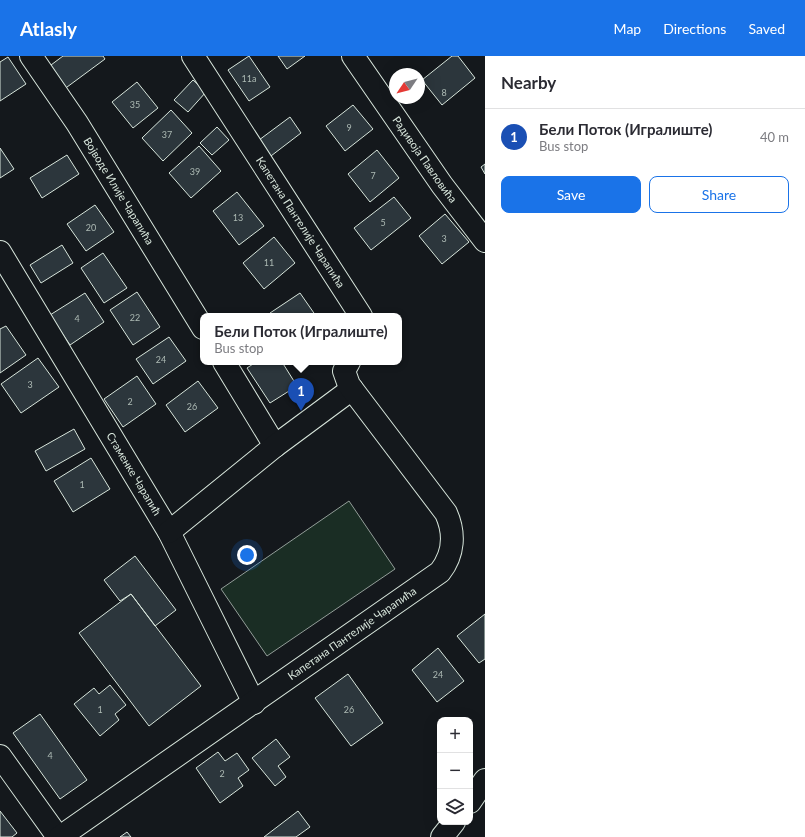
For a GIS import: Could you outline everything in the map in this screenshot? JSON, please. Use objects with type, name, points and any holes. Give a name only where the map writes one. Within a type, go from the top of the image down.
[{"type":"street","name":"Војводе Илије Чарапића","points":[[31,56],[77,123],[200,323]]},
{"type":"street","name":"Капетана Пантелије Чарапића","points":[[193,56],[359,313]]},
{"type":"street","name":"Радивоја Павловића","points":[[354,56],[442,185],[485,241]]},
{"type":"street","name":"Стаменке Чарапић","points":[[0,252],[169,532],[254,703]]},
{"type":"street","points":[[226,365],[275,446]]},
{"type":"street","name":"Капетана Пантелије Чарапића","points":[[59,837],[254,703],[440,572],[446,564],[449,555],[452,533],[446,513],[352,389],[345,377],[346,365]]},
{"type":"street","points":[[169,532],[275,446],[352,389]]},
{"type":"street","points":[[0,756],[59,837]]},
{"type":"street","points":[[473,798],[485,780]]},
{"type":"street","points":[[442,837],[452,825]]},
{"type":"green space","points":[[349,501],[395,569],[267,656],[221,589]]},
{"type":"building","points":[[63,56],[103,56],[105,59],[63,90],[47,68]]},
{"type":"building","points":[[249,56],[270,87],[249,101],[228,70]]},
{"type":"building","points":[[278,56],[305,56],[287,69]]},
{"type":"building","points":[[452,56],[458,56],[475,78],[442,105],[425,84],[425,78]]},
{"type":"building","points":[[8,57],[26,84],[0,101],[0,62]]},
{"type":"building","points":[[193,80],[206,92],[188,112],[174,100]]},
{"type":"building","points":[[137,82],[158,108],[133,128],[112,102]]},
{"type":"building","points":[[353,105],[373,129],[345,151],[326,126]]},
{"type":"building","points":[[171,110],[192,133],[163,161],[142,138]]},
{"type":"building","points":[[290,117],[301,133],[267,159],[255,143]]},
{"type":"building","points":[[217,127],[229,140],[212,155],[200,143]]},
{"type":"building","points":[[199,146],[221,171],[191,198],[169,173]]},
{"type":"building","points":[[0,148],[14,169],[0,178]]},
{"type":"building","points":[[377,150],[399,178],[370,202],[348,174]]},
{"type":"building","points":[[67,155],[79,174],[42,198],[30,178]]},
{"type":"building","points":[[485,164],[485,174],[481,167]]},
{"type":"building","points":[[237,192],[264,226],[239,245],[213,211]]},
{"type":"building","points":[[394,197],[411,218],[371,250],[354,228]]},
{"type":"building","points":[[95,205],[114,232],[86,251],[67,224]]},
{"type":"building","points":[[445,214],[469,242],[442,264],[419,236]]},
{"type":"building","points":[[274,237],[295,263],[264,289],[243,263]]},
{"type":"building","points":[[62,245],[73,263],[41,283],[30,265]]},
{"type":"building","points":[[103,253],[127,288],[104,303],[81,268]]},
{"type":"building","points":[[137,292],[160,327],[133,345],[110,310]]},
{"type":"building","points":[[85,293],[104,322],[70,345],[50,315]]},
{"type":"building","points":[[300,293],[314,313],[270,313]]},
{"type":"building","points":[[6,326],[26,355],[0,373],[0,329]]},
{"type":"building","points":[[169,337],[186,361],[153,384],[136,359]]},
{"type":"building","points":[[38,358],[59,387],[21,413],[1,384]]},
{"type":"building","points":[[252,365],[284,365],[297,386],[270,403],[247,368]]},
{"type":"building","points":[[137,376],[156,404],[123,427],[104,399]]},
{"type":"building","points":[[198,381],[218,408],[185,432],[166,405]]},
{"type":"building","points":[[74,429],[85,449],[46,471],[35,451]]},
{"type":"building","points":[[91,458],[110,489],[73,512],[54,481]]},
{"type":"building","points":[[135,556],[176,610],[155,626],[131,594],[120,601],[104,580]]},
{"type":"building","points":[[131,594],[201,686],[149,726],[79,633]]},
{"type":"building","points":[[485,614],[485,659],[479,663],[457,636]]},
{"type":"building","points":[[438,648],[464,681],[437,702],[412,670]]},
{"type":"building","points":[[348,674],[383,723],[351,746],[315,698]]},
{"type":"building","points":[[110,685],[126,705],[115,714],[119,720],[100,736],[74,704],[94,688],[99,694]]},
{"type":"building","points":[[40,714],[87,780],[60,799],[13,733]]},
{"type":"building","points":[[276,739],[290,757],[278,766],[286,777],[275,786],[252,758]]},
{"type":"building","points":[[218,752],[225,761],[237,753],[249,770],[238,778],[243,786],[220,803],[196,768]]},
{"type":"building","points":[[0,811],[17,833],[12,837],[0,837]]},
{"type":"building","points":[[298,811],[310,827],[296,837],[264,837]]},
{"type":"building","points":[[127,832],[131,837],[120,837]]},
{"type":"place","name":"Бели Поток (Игралиште)","points":[[301,411]]}]
